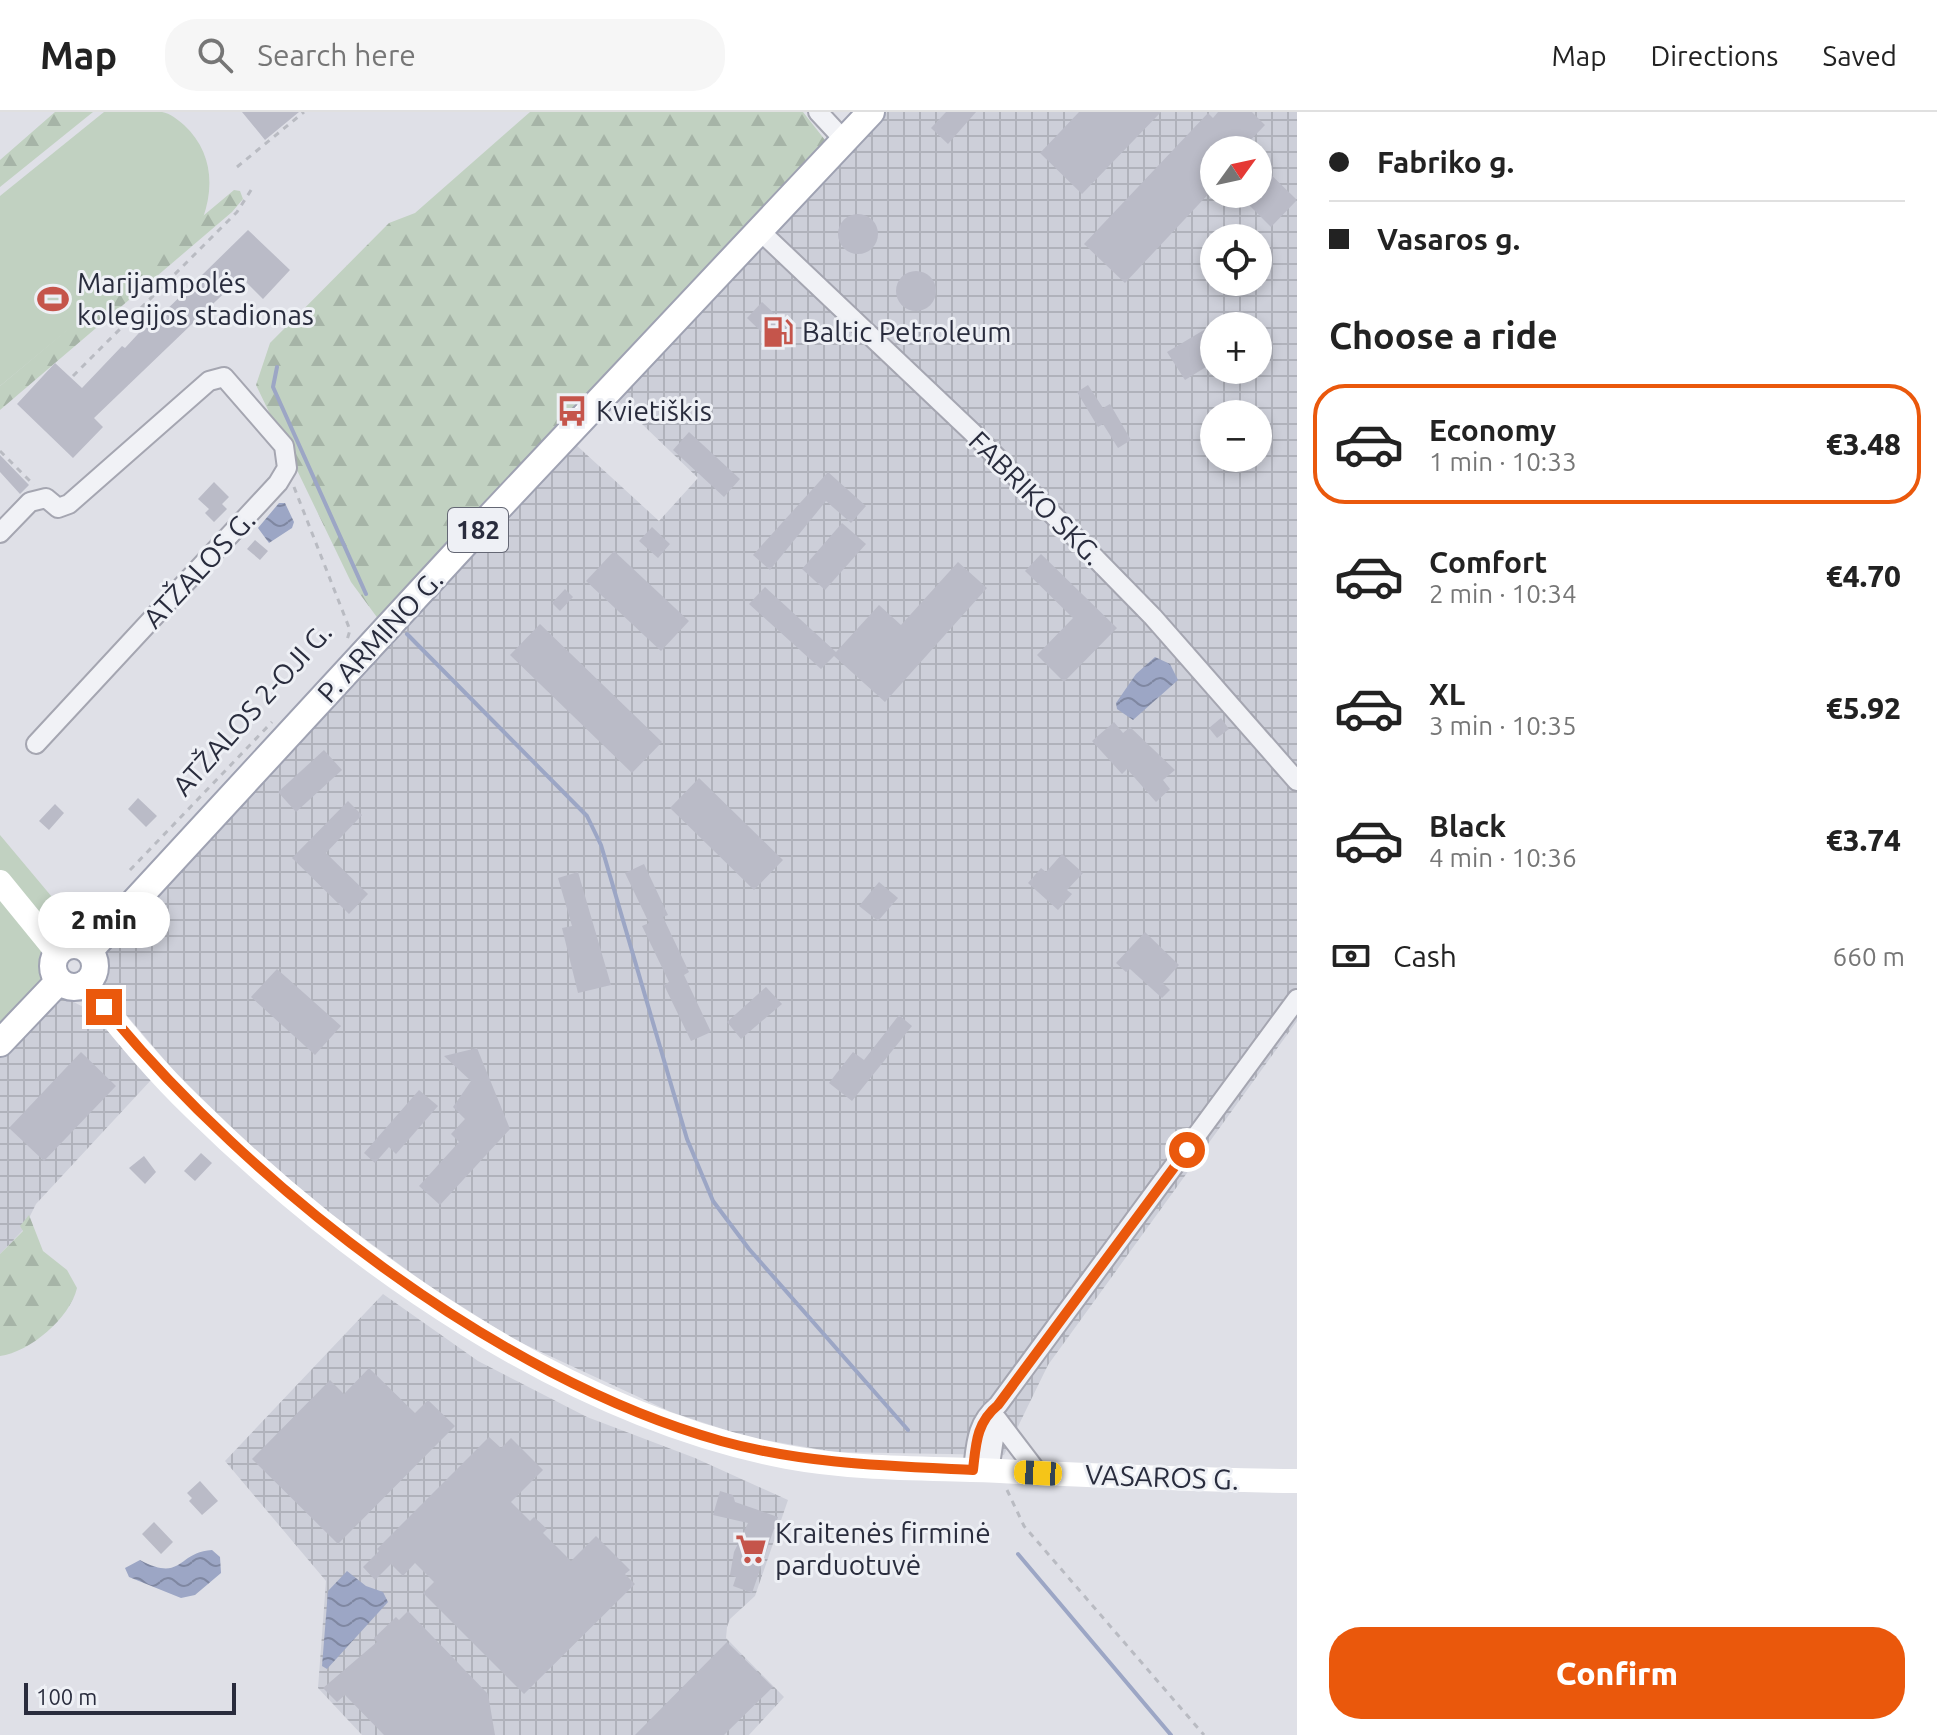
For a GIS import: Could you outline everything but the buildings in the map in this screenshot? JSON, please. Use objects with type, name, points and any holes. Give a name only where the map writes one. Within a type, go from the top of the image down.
[{"type":"main road","name":"P. ARMINO G.","points":[[89,951],[871,112]]},
{"type":"main road","points":[[0,1043],[72,982],[94,972],[89,951],[77,945],[57,952],[53,970],[72,982]]},
{"type":"street","points":[[818,112],[844,140]]},
{"type":"street","name":"FABRIKO SKG.","points":[[759,230],[973,433],[1143,606],[1297,781]]},
{"type":"street","points":[[0,533],[30,502],[46,498],[58,508],[69,504],[209,381],[224,377],[284,446],[287,468]]},
{"type":"street","name":"ATŽALOS G.","points":[[36,744],[278,483],[287,468]]},
{"type":"street","points":[[0,882],[57,952]]},
{"type":"street","name":"VASAROS G.","points":[[72,982],[193,1107],[273,1181],[392,1273],[486,1335],[543,1366],[660,1420],[739,1446],[833,1463],[1297,1481]]},
{"type":"street","points":[[987,1471],[978,1434],[984,1416],[997,1412],[1297,999]]},
{"type":"street","points":[[997,1412],[1038,1473]]},
{"type":"path","points":[[237,167],[304,112]]},
{"type":"path","points":[[73,376],[237,212],[253,187]]},
{"type":"path","points":[[0,451],[46,498]]},
{"type":"path","name":"ATŽALOS 2-OJI G.","points":[[287,468],[350,630],[345,643]]},
{"type":"path","name":"ATŽALOS 2-OJI G.","points":[[130,870],[279,713]]},
{"type":"path","points":[[987,1471],[1024,1526],[1204,1735]]},
{"type":"shaded area","points":[[887,112],[1297,112],[1297,1021],[1048,1365],[1004,1455],[834,1452],[747,1437],[671,1412],[513,1339],[426,1284],[324,1209],[245,1141],[174,1071],[105,990],[100,976],[103,953],[574,443],[659,521],[698,478],[616,399]]},
{"type":"shaded area","points":[[59,999],[68,999],[91,1011],[109,1026],[152,1079],[36,1204],[23,1230],[0,1254],[0,1055]]},
{"type":"shaded area","points":[[383,1294],[478,1361],[587,1417],[695,1458],[788,1500],[755,1596],[730,1619],[727,1627],[726,1638],[784,1697],[749,1735],[362,1735],[318,1688],[326,1581],[225,1461]]},
{"type":"green space","points":[[55,112],[93,112],[0,187],[0,160]]},
{"type":"green space","name":"Marijampolės kolegijos stadionas","points":[[104,112],[162,112],[184,125],[200,145],[208,168],[209,193],[203,218],[0,386],[0,196]]},
{"type":"green space","points":[[530,112],[803,112],[825,140],[379,620],[351,582],[256,385],[270,343],[389,223],[415,213]]},
{"type":"green space","points":[[234,190],[240,191],[243,199],[232,212],[0,410],[0,386]]},
{"type":"green space","points":[[0,835],[83,934],[67,939],[45,926],[0,870]]},
{"type":"green space","points":[[0,894],[51,959],[46,979],[0,1030]]},
{"type":"green space","points":[[29,1215],[43,1251],[67,1270],[77,1288],[66,1311],[47,1332],[24,1348],[0,1356],[0,1254],[23,1231],[20,1226]]},
{"type":"water","points":[[279,503],[285,503],[294,522],[292,528],[269,543],[258,528]]},
{"type":"water","points":[[1155,657],[1170,664],[1178,680],[1133,720],[1117,709],[1116,703],[1136,674]]},
{"type":"water","points":[[212,1550],[220,1557],[221,1573],[195,1595],[181,1598],[129,1577],[125,1568],[140,1560],[154,1566],[172,1567],[201,1552]]},
{"type":"water","points":[[347,1571],[366,1586],[383,1592],[388,1602],[327,1669],[322,1666],[328,1591]]},
{"type":"waterway","points":[[277,367],[273,387],[366,594]]},
{"type":"waterway","points":[[407,634],[587,816],[601,845],[687,1139],[713,1201],[749,1249],[908,1430]]},
{"type":"waterway","points":[[1018,1554],[1171,1735]]},
{"type":"place","name":"Marijampolės kolegijos stadionas","points":[[53,299]]},
{"type":"place","name":"Baltic Petroleum","points":[[778,332]]},
{"type":"place","name":"Kvietiškis","points":[[572,411]]},
{"type":"place","name":"Kraitenės firminė parduotuvė","points":[[751,1549]]},
{"type":"route","points":[[104,1007],[193,1107],[273,1181],[392,1273],[486,1335],[602,1396],[660,1420],[718,1440],[789,1457],[833,1463],[973,1470],[984,1416],[998,1405],[1187,1150]]}]
